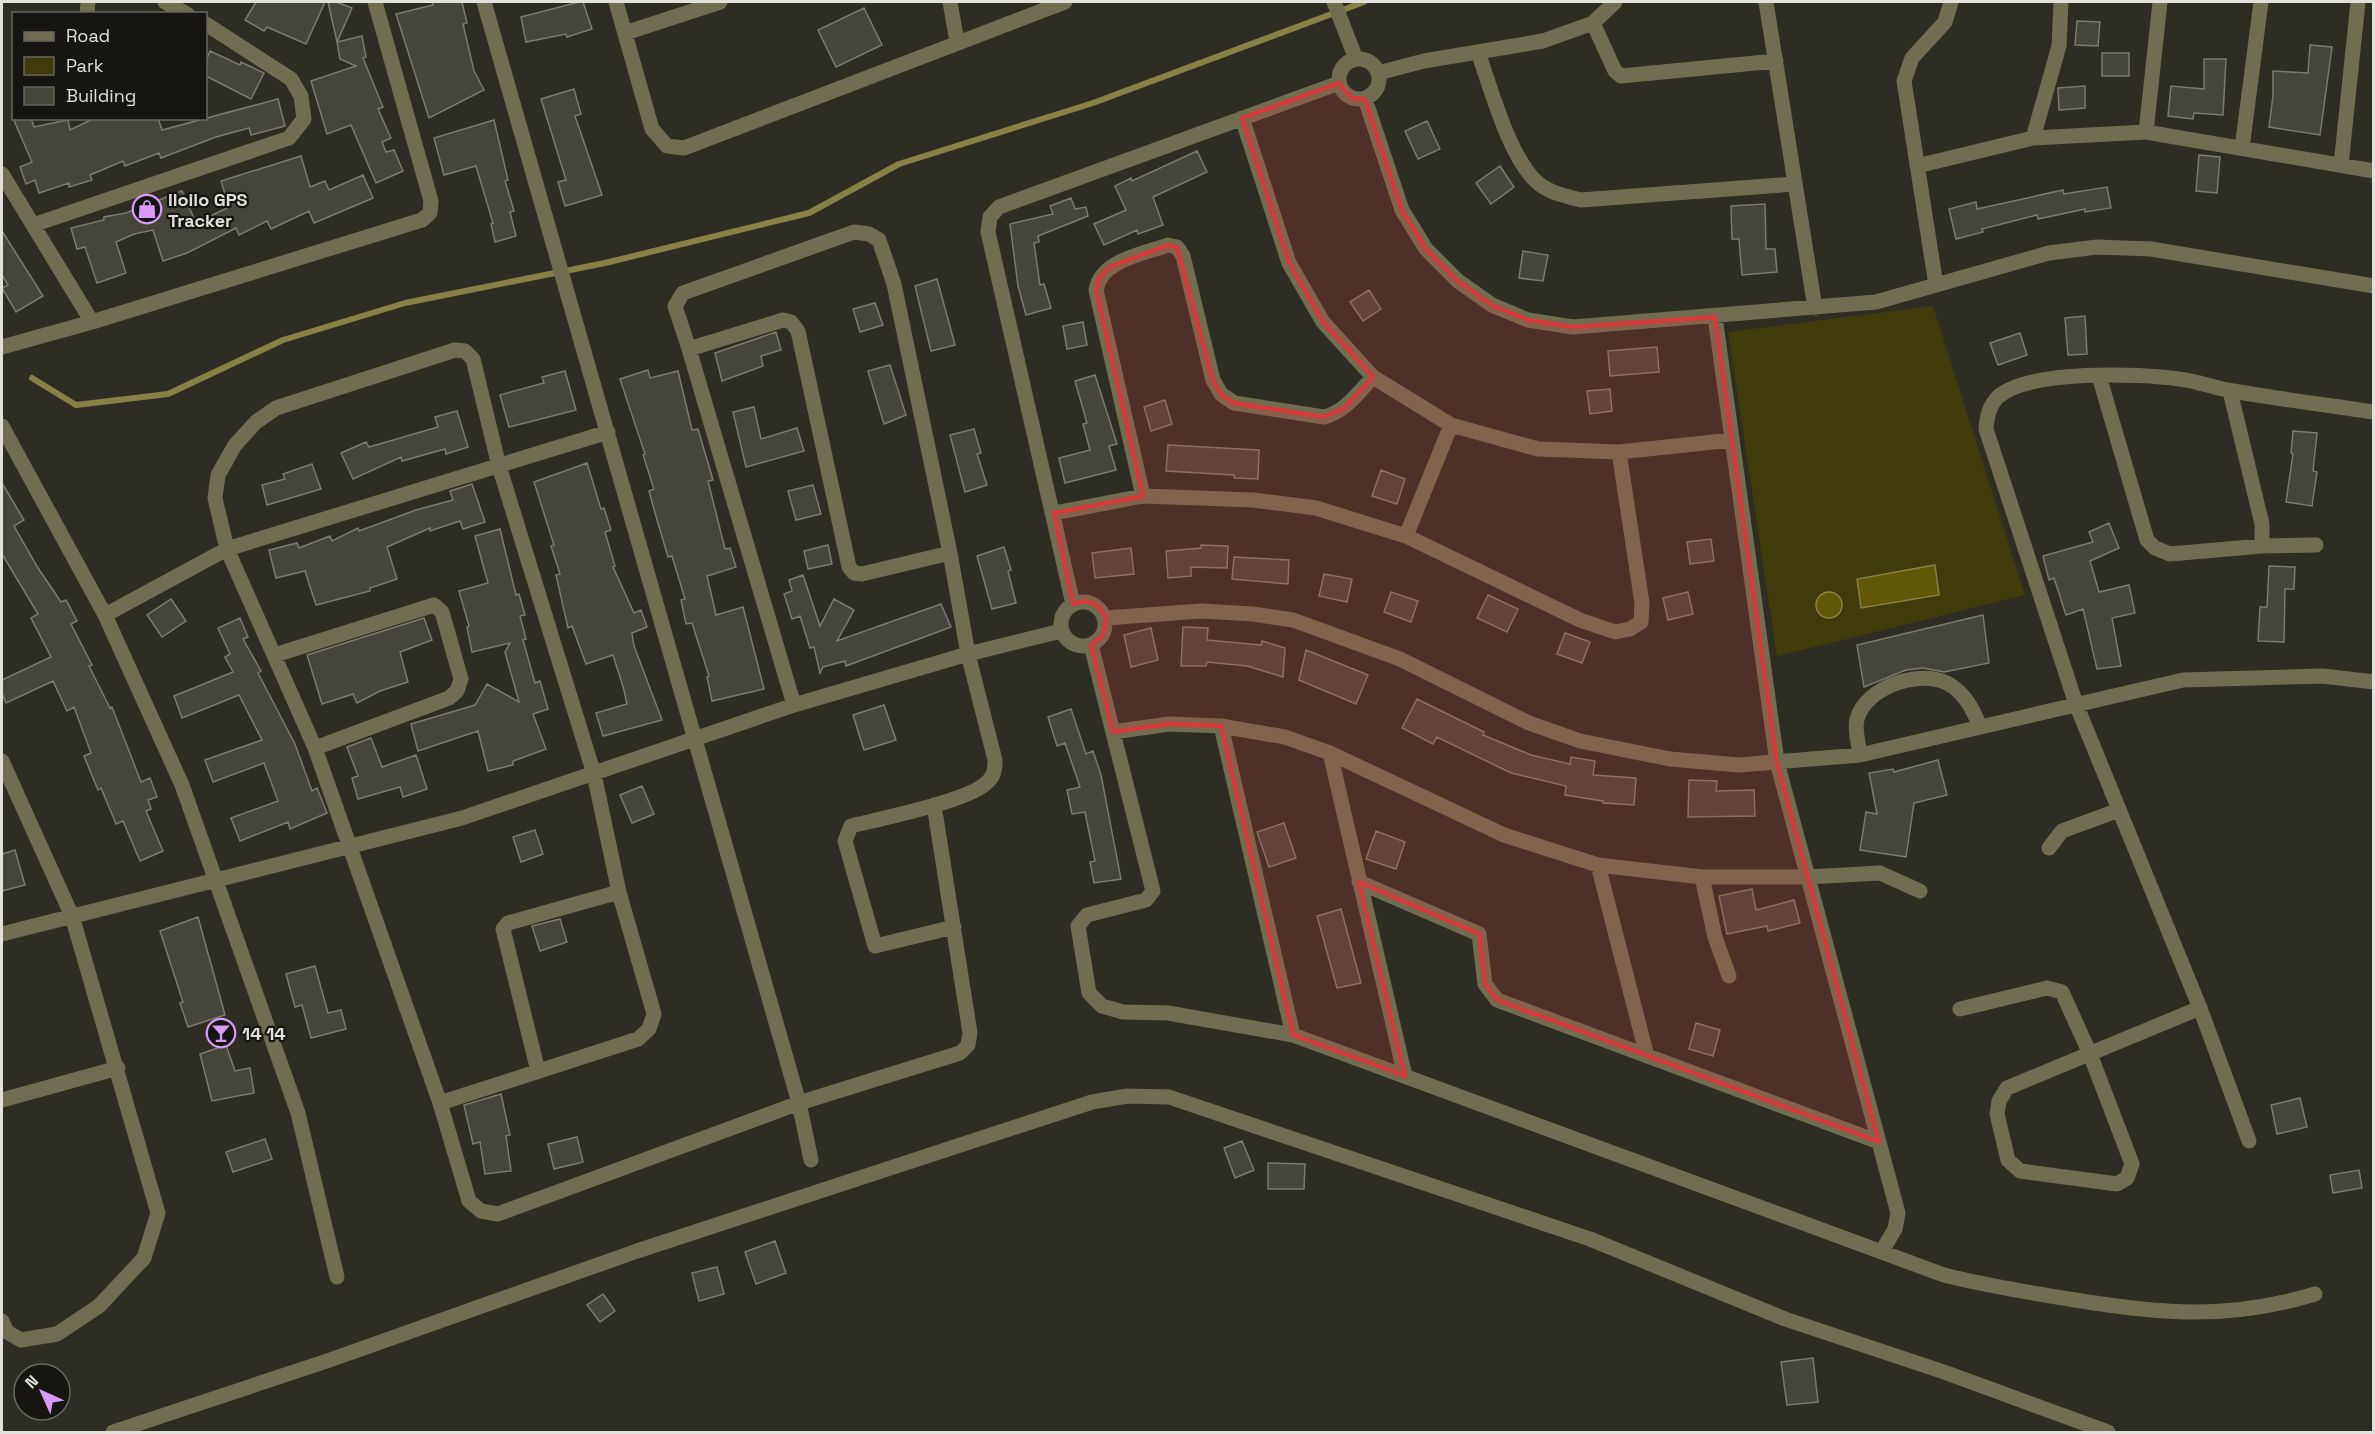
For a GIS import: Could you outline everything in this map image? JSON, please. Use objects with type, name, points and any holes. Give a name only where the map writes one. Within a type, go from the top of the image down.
[{"type":"street","points":[[165,2],[183,12]]},
{"type":"street","points":[[2,347],[92,322],[422,220],[430,213],[431,201],[375,2]]},
{"type":"street","points":[[484,2],[799,1103],[812,1160]]},
{"type":"street","points":[[616,2],[652,129],[667,146],[684,148],[1065,2]]},
{"type":"street","points":[[625,33],[720,2]]},
{"type":"street","points":[[950,2],[957,42]]},
{"type":"street","points":[[1334,2],[1356,59]]},
{"type":"street","points":[[1378,73],[1543,41],[1593,22],[1616,2]]},
{"type":"street","points":[[1766,2],[1815,308]]},
{"type":"street","points":[[1936,285],[1904,81],[1912,58],[1945,22],[1951,2]]},
{"type":"street","points":[[2033,138],[2059,46],[2061,2]]},
{"type":"street","points":[[2146,132],[2160,2]]},
{"type":"street","points":[[2242,148],[2260,2]]},
{"type":"street","points":[[2342,165],[2358,2]]},
{"type":"street","points":[[1593,22],[1615,71],[1621,76],[1776,61]]},
{"type":"street","points":[[33,225],[289,138],[304,119],[302,96],[291,79],[207,27]]},
{"type":"street","points":[[1478,52],[1521,165],[1538,183],[1558,195],[1581,200],[1795,184]]},
{"type":"street","points":[[1356,59],[1367,61],[1378,73],[1376,91],[1365,99],[1352,98],[1341,90],[1339,83],[1345,65],[1356,59]]},
{"type":"street","points":[[1073,604],[988,232],[990,217],[999,207],[1339,83]]},
{"type":"street","points":[[1365,99],[1402,210],[1426,249],[1458,281],[1492,305],[1528,320],[1573,327],[1876,302],[2049,253],[2097,247],[2151,249],[2373,286]]},
{"type":"street","points":[[1242,118],[1289,263],[1323,322],[1373,377],[1451,425],[1538,448],[1619,452],[1732,440]]},
{"type":"street","points":[[1917,166],[2033,138],[2146,132],[2373,171]]},
{"type":"street","points":[[2,174],[92,322]]},
{"type":"street","points":[[794,705],[675,306],[683,293],[854,232],[869,234],[879,240],[894,284],[950,553],[968,654],[995,760],[995,773],[984,786],[934,805],[851,826],[845,841],[874,946],[954,927]]},
{"type":"street","points":[[1143,496],[1096,290],[1098,279],[1109,267],[1168,245],[1177,247],[1183,256],[1214,380],[1221,394],[1234,403],[1324,417],[1335,415],[1373,377]]},
{"type":"street","points":[[1715,317],[1778,762],[1898,1213],[1895,1228],[1882,1251]]},
{"type":"street","points":[[689,349],[783,320],[791,322],[798,331],[849,567],[854,573],[862,574],[950,553]]},
{"type":"street","points":[[440,1103],[638,1040],[649,1029],[654,1014],[619,892],[594,774],[499,466],[473,359],[465,351],[455,350],[276,408],[256,422],[235,445],[218,475],[215,498],[227,549],[315,748],[440,1103],[469,1201],[481,1211],[498,1214],[799,1103],[960,1053],[968,1045],[970,1033],[934,805]]},
{"type":"street","points":[[2249,1141],[2200,1008],[2076,704],[1986,429],[1988,412],[1997,397],[2010,389],[2050,379],[2139,375],[2181,379],[2230,391],[2373,412]]},
{"type":"street","points":[[2099,376],[2147,540],[2155,548],[2170,554],[2316,544]]},
{"type":"street","points":[[2230,391],[2262,524],[2262,546]]},
{"type":"street","points":[[1407,536],[1451,425]]},
{"type":"street","points":[[2,426],[105,615],[182,784],[298,1113],[337,1277]]},
{"type":"street","points":[[105,615],[227,549],[608,432]]},
{"type":"street","points":[[1054,513],[1143,496],[1253,500],[1316,508],[1407,536],[1580,620],[1616,632],[1630,629],[1641,622],[1642,603],[1619,452]]},
{"type":"street","points":[[1086,601],[1098,606],[1106,618],[1103,635],[1091,645],[1078,646],[1067,640],[1061,631],[1062,615],[1073,604],[1086,601]]},
{"type":"street","points":[[275,655],[434,604],[442,612],[461,679],[457,691],[448,698],[315,748]]},
{"type":"street","points":[[1106,618],[1201,611],[1253,614],[1293,620],[1400,659],[1529,723],[1580,741],[1670,759],[1739,765],[1860,755],[2183,680],[2323,676],[2373,682]]},
{"type":"street","points":[[2,934],[462,818],[794,705],[968,654],[1061,631]]},
{"type":"street","points":[[1091,645],[1153,891],[1146,900],[1087,915],[1078,926],[1089,993],[1102,1006],[1123,1012],[1168,1013],[1293,1035],[1944,1275],[1995,1288],[2151,1312],[2254,1310],[2315,1294]]},
{"type":"street","points":[[1860,755],[1856,721],[1862,708],[1876,694],[1894,684],[1931,678],[1947,684],[1967,699],[1980,726]]},
{"type":"street","points":[[1113,732],[1169,724],[1221,726],[1285,737],[1330,753],[1504,835],[1598,865],[1702,877],[1808,877],[1880,873],[1920,891]]},
{"type":"street","points":[[1221,726],[1293,1035]]},
{"type":"street","points":[[1330,753],[1405,1076]]},
{"type":"street","points":[[2,1321],[7,1332],[21,1340],[57,1334],[99,1306],[144,1258],[158,1213],[118,1068],[72,916],[3,768]]},
{"type":"street","points":[[2049,848],[2062,831],[2119,810]]},
{"type":"street","points":[[1598,865],[1647,1056]]},
{"type":"street","points":[[1702,877],[1715,937],[1729,976]]},
{"type":"street","points":[[1359,882],[1479,934],[1485,984],[1497,1000],[1879,1142]]},
{"type":"street","points":[[538,1071],[503,929],[508,923],[619,892]]},
{"type":"street","points":[[1960,1009],[2047,988],[2062,992],[2090,1054],[2132,1164],[2127,1178],[2117,1184],[2020,1171],[2008,1160],[1997,1114],[1999,1101],[2007,1088],[2090,1054],[2200,1008]]},
{"type":"street","points":[[2,1100],[118,1068]]},
{"type":"street","points":[[113,1432],[327,1361],[637,1251],[1092,1102],[1127,1096],[1169,1097],[1590,1239],[1785,1319],[1944,1372],[2108,1432]]},
{"type":"highlighted area","points":[[1339,83],[1352,98],[1365,99],[1402,210],[1426,249],[1458,281],[1492,305],[1528,320],[1573,327],[1715,317],[1777,762],[1879,1142],[1497,1000],[1485,984],[1479,934],[1359,882],[1405,1076],[1293,1035],[1221,726],[1169,724],[1113,732],[1091,645],[1103,635],[1106,618],[1098,606],[1086,601],[1073,604],[1054,513],[1143,496],[1096,290],[1098,279],[1109,267],[1168,245],[1177,247],[1213,380],[1221,394],[1234,403],[1324,417],[1344,408],[1373,377],[1323,322],[1289,263],[1242,118]]},
{"type":"green space","points":[[1933,306],[2025,595],[1777,656],[1728,332]]},
{"type":"shaded area","points":[[1935,565],[1939,595],[1861,608],[1857,579]]},
{"type":"shaded area","points":[[1829,592],[1838,596],[1842,605],[1838,614],[1829,618],[1820,614],[1816,605],[1820,596]]},
{"type":"building","points":[[256,2],[325,2],[306,44],[267,27],[264,31],[245,20]]},
{"type":"building","points":[[328,2],[336,2],[352,8],[337,42]]},
{"type":"building","points":[[432,2],[462,2],[467,23],[463,24],[474,71],[484,90],[429,118],[396,14],[433,5]]},
{"type":"building","points":[[583,2],[592,29],[567,37],[566,34],[526,42],[521,17]]},
{"type":"building","points":[[864,8],[882,45],[836,67],[818,30]]},
{"type":"building","points":[[2077,21],[2100,22],[2098,46],[2075,45]]},
{"type":"building","points":[[362,36],[366,57],[363,58],[383,107],[378,109],[391,138],[382,142],[386,152],[394,150],[403,171],[376,183],[351,125],[327,134],[311,81],[356,66],[340,59],[337,42]]},
{"type":"building","points":[[2310,45],[2332,47],[2320,135],[2269,127],[2273,71],[2308,73]]},
{"type":"building","points":[[210,51],[264,73],[251,99],[207,77],[207,58]]},
{"type":"building","points":[[2102,53],[2129,53],[2129,76],[2102,76]]},
{"type":"building","points":[[2204,59],[2226,59],[2223,115],[2194,113],[2193,119],[2168,116],[2171,86],[2204,89]]},
{"type":"building","points":[[2085,86],[2085,108],[2059,110],[2058,88]]},
{"type":"building","points":[[574,89],[581,114],[575,116],[602,195],[565,206],[558,182],[566,180],[541,99]]},
{"type":"building","points":[[278,99],[285,126],[251,135],[249,128],[216,137],[161,158],[159,153],[125,166],[123,161],[90,175],[92,180],[69,187],[69,183],[39,193],[35,180],[26,184],[20,167],[32,162],[14,120],[32,120],[34,127],[68,120],[70,130],[91,120],[159,120],[162,130],[207,120],[207,118]]},
{"type":"building","points":[[494,120],[508,180],[505,181],[514,211],[510,212],[516,236],[495,242],[491,224],[493,223],[476,166],[444,175],[434,138]]},
{"type":"building","points":[[1427,121],[1440,149],[1418,159],[1405,131]]},
{"type":"building","points":[[1197,151],[1207,172],[1153,197],[1163,225],[1138,234],[1137,230],[1104,245],[1094,224],[1126,210],[1115,186],[1131,178],[1132,181]]},
{"type":"building","points":[[2199,155],[2220,157],[2217,193],[2196,191]]},
{"type":"building","points":[[301,156],[310,187],[325,181],[329,190],[363,175],[373,198],[314,223],[309,211],[271,229],[267,221],[239,235],[236,228],[187,253],[163,261],[153,230],[134,234],[116,242],[126,273],[97,283],[85,247],[77,249],[71,228],[104,220],[104,217],[126,213],[182,191],[196,223],[229,207],[221,181]]},
{"type":"building","points":[[1500,166],[1514,187],[1491,204],[1476,183]]},
{"type":"building","points":[[2107,187],[2111,208],[2085,212],[2085,209],[2038,219],[2037,215],[1982,229],[1983,232],[1956,239],[1949,209],[1976,202],[1977,209],[2063,190],[2064,194]]},
{"type":"building","points":[[1071,198],[1075,209],[1086,207],[1088,216],[1038,236],[1039,242],[1034,243],[1040,285],[1044,284],[1051,308],[1026,315],[1018,286],[1010,224],[1053,214],[1050,206]]},
{"type":"building","points":[[1765,204],[1766,249],[1775,249],[1777,272],[1742,275],[1739,239],[1732,239],[1731,206]]},
{"type":"building","points":[[2,231],[43,296],[16,312],[2,288],[8,285],[2,275]]},
{"type":"building","points":[[1523,251],[1548,255],[1543,281],[1519,278]]},
{"type":"building","points":[[937,279],[955,345],[931,351],[915,286]]},
{"type":"building","points":[[1369,290],[1381,309],[1363,321],[1350,302]]},
{"type":"building","points":[[875,303],[883,325],[860,332],[853,309]]},
{"type":"building","points":[[2085,316],[2087,354],[2068,355],[2065,318]]},
{"type":"building","points":[[1083,322],[1087,345],[1067,349],[1063,326]]},
{"type":"building","points":[[776,332],[781,350],[761,356],[763,366],[722,381],[715,353]]},
{"type":"building","points":[[2020,333],[2027,355],[1998,365],[1990,343]]},
{"type":"building","points":[[1657,347],[1659,372],[1610,376],[1608,351]]},
{"type":"building","points":[[890,365],[906,415],[884,424],[868,371]]},
{"type":"building","points":[[648,370],[650,378],[678,371],[692,430],[698,429],[713,480],[708,481],[725,549],[730,548],[736,567],[707,576],[716,615],[743,607],[764,689],[712,701],[707,677],[709,676],[692,623],[686,624],[681,600],[685,599],[672,556],[668,557],[649,491],[654,489],[643,455],[645,454],[620,379]]},
{"type":"building","points":[[565,371],[576,410],[509,427],[500,395],[544,383],[542,377]]},
{"type":"building","points":[[1095,375],[1117,444],[1109,446],[1116,470],[1065,483],[1059,458],[1090,450],[1083,424],[1087,423],[1075,381]]},
{"type":"building","points":[[1610,389],[1612,411],[1590,414],[1587,391]]},
{"type":"building","points":[[1165,400],[1172,424],[1151,431],[1144,407]]},
{"type":"building","points":[[754,407],[761,439],[797,428],[804,451],[746,467],[733,412]]},
{"type":"building","points":[[457,411],[468,447],[446,454],[445,449],[402,461],[401,457],[353,479],[341,453],[366,442],[369,447],[438,427],[435,417]]},
{"type":"building","points":[[974,429],[981,453],[977,454],[987,485],[965,492],[950,435]]},
{"type":"building","points":[[2293,431],[2317,433],[2313,471],[2317,472],[2312,506],[2286,502],[2293,454],[2291,453]]},
{"type":"building","points":[[1168,445],[1259,450],[1258,479],[1234,478],[1234,475],[1166,471]]},
{"type":"building","points":[[587,463],[601,509],[604,508],[611,530],[605,532],[615,566],[613,567],[634,613],[641,610],[647,627],[632,633],[634,646],[662,720],[603,736],[596,713],[627,704],[624,690],[613,655],[586,664],[572,626],[568,628],[556,575],[560,574],[551,546],[554,545],[534,482]]},
{"type":"building","points":[[312,464],[321,489],[267,505],[262,485],[285,479],[283,474]]},
{"type":"building","points":[[1381,470],[1405,479],[1397,504],[1372,496]]},
{"type":"building","points":[[2,483],[24,520],[14,526],[61,602],[66,600],[77,621],[71,624],[92,665],[89,666],[110,708],[112,707],[141,782],[150,778],[157,797],[148,800],[151,809],[146,811],[163,851],[140,861],[123,821],[116,824],[101,788],[98,790],[84,756],[91,753],[74,707],[67,711],[53,681],[6,703],[2,693],[2,680],[51,657],[31,618],[38,614],[2,554]]},
{"type":"building","points":[[472,484],[485,522],[463,529],[460,521],[430,531],[430,528],[387,547],[397,579],[370,588],[370,591],[316,605],[305,571],[276,578],[269,550],[297,543],[299,548],[330,536],[332,541],[358,528],[359,531],[416,510],[453,500],[450,491]]},
{"type":"building","points":[[813,485],[821,514],[796,520],[788,491]]},
{"type":"building","points":[[2109,523],[2119,548],[2090,561],[2099,592],[2129,585],[2135,613],[2112,618],[2121,666],[2097,669],[2083,609],[2066,615],[2054,578],[2049,580],[2043,556],[2093,542],[2089,532]]},
{"type":"building","points":[[500,529],[516,595],[519,594],[525,615],[520,616],[526,639],[523,640],[535,683],[540,681],[548,709],[533,714],[546,749],[513,761],[513,765],[488,771],[478,731],[418,751],[411,724],[475,705],[487,684],[519,702],[505,652],[510,643],[472,652],[467,627],[469,626],[459,591],[488,583],[475,536]]},
{"type":"building","points":[[1711,539],[1714,561],[1690,564],[1687,542]]},
{"type":"building","points":[[828,545],[832,564],[808,569],[804,551]]},
{"type":"building","points":[[1201,545],[1228,546],[1227,568],[1191,567],[1191,576],[1168,578],[1166,551],[1201,548]]},
{"type":"building","points":[[1004,547],[1011,570],[1008,571],[1016,603],[992,609],[977,556]]},
{"type":"building","points":[[1131,548],[1134,574],[1095,578],[1092,553]]},
{"type":"building","points":[[1234,557],[1289,560],[1288,584],[1232,579]]},
{"type":"building","points":[[2269,566],[2295,567],[2294,589],[2285,589],[2284,642],[2258,641],[2260,607],[2267,607]]},
{"type":"building","points":[[1324,574],[1352,579],[1347,602],[1319,596]]},
{"type":"building","points":[[803,575],[820,626],[834,599],[854,610],[837,641],[941,604],[951,627],[846,666],[845,661],[823,667],[820,673],[814,647],[810,648],[800,616],[792,619],[784,594],[792,591],[789,580]]},
{"type":"building","points":[[1391,592],[1418,601],[1411,622],[1384,612]]},
{"type":"building","points":[[1688,592],[1693,614],[1668,620],[1663,598]]},
{"type":"building","points":[[1488,595],[1518,609],[1507,632],[1477,618]]},
{"type":"building","points":[[171,599],[186,621],[162,637],[147,615]]},
{"type":"building","points":[[1983,615],[1989,663],[1944,672],[1923,668],[1906,670],[1864,687],[1857,645]]},
{"type":"building","points":[[240,618],[248,637],[243,639],[261,671],[258,673],[295,744],[312,791],[317,788],[327,813],[290,829],[288,822],[240,841],[231,818],[278,801],[264,763],[213,782],[205,760],[262,740],[239,695],[182,718],[174,696],[233,672],[225,657],[230,654],[218,628]]},
{"type":"building","points":[[424,618],[432,640],[400,652],[408,682],[380,691],[357,703],[353,694],[322,704],[307,655]]},
{"type":"building","points":[[1183,627],[1208,628],[1207,640],[1261,645],[1262,641],[1285,648],[1283,677],[1247,666],[1207,662],[1206,666],[1181,666]]},
{"type":"building","points":[[1151,628],[1158,660],[1131,667],[1124,635]]},
{"type":"building","points":[[1565,633],[1590,642],[1582,663],[1557,654]]},
{"type":"building","points":[[1306,650],[1368,675],[1356,704],[1299,680]]},
{"type":"building","points":[[1417,699],[1484,732],[1483,735],[1531,755],[1570,764],[1571,757],[1595,761],[1593,775],[1636,778],[1634,805],[1603,803],[1603,801],[1565,795],[1566,786],[1511,773],[1437,737],[1433,744],[1402,728]]},
{"type":"building","points":[[884,705],[896,740],[864,750],[853,715]]},
{"type":"building","points":[[1071,709],[1086,754],[1093,751],[1101,775],[1121,879],[1094,883],[1090,862],[1095,861],[1085,812],[1072,814],[1067,790],[1080,787],[1065,743],[1057,746],[1048,717]]},
{"type":"building","points":[[371,738],[382,767],[416,755],[427,789],[403,797],[400,787],[358,799],[352,778],[358,776],[347,747]]},
{"type":"building","points":[[1938,760],[1947,795],[1914,803],[1906,857],[1860,850],[1866,812],[1877,814],[1869,773],[1893,769],[1894,772]]},
{"type":"building","points":[[1689,780],[1717,781],[1716,791],[1754,790],[1755,816],[1688,817]]},
{"type":"building","points":[[642,786],[654,814],[632,823],[620,795]]},
{"type":"building","points":[[1284,823],[1296,858],[1269,867],[1257,832]]},
{"type":"building","points":[[535,830],[543,854],[521,862],[513,837]]},
{"type":"building","points":[[1376,831],[1405,842],[1396,869],[1366,859]]},
{"type":"building","points":[[15,850],[25,885],[2,891],[2,854]]},
{"type":"building","points":[[1752,889],[1756,910],[1794,900],[1800,923],[1768,931],[1767,926],[1727,934],[1719,896]]},
{"type":"building","points":[[1341,909],[1361,983],[1337,988],[1317,916]]},
{"type":"building","points":[[198,917],[225,1015],[188,1027],[180,1003],[183,1002],[160,931]]},
{"type":"building","points":[[560,919],[567,942],[540,951],[532,926]]},
{"type":"building","points":[[315,966],[328,1013],[341,1010],[346,1029],[311,1038],[302,1005],[295,1007],[286,974]]},
{"type":"building","points":[[1696,1023],[1720,1030],[1713,1056],[1689,1049]]},
{"type":"building","points":[[226,1045],[235,1071],[250,1068],[254,1093],[212,1101],[200,1054]]},
{"type":"building","points":[[501,1094],[510,1135],[506,1136],[511,1171],[485,1174],[480,1142],[473,1144],[464,1105]]},
{"type":"building","points":[[2300,1098],[2307,1127],[2277,1134],[2271,1105]]},
{"type":"building","points":[[577,1137],[583,1162],[554,1169],[548,1144]]},
{"type":"building","points":[[265,1139],[272,1159],[233,1172],[226,1152]]},
{"type":"building","points":[[1242,1141],[1254,1170],[1235,1178],[1224,1148]]},
{"type":"building","points":[[1268,1163],[1305,1164],[1304,1189],[1268,1189]]},
{"type":"building","points":[[2359,1170],[2362,1188],[2333,1193],[2330,1175]]},
{"type":"building","points":[[775,1241],[786,1273],[756,1284],[745,1252]]},
{"type":"building","points":[[717,1267],[724,1294],[699,1301],[692,1273]]},
{"type":"building","points":[[603,1294],[615,1311],[600,1322],[587,1305]]},
{"type":"building","points":[[1813,1358],[1818,1402],[1787,1405],[1781,1362]]},
{"type":"waterway","points":[[32,378],[76,405],[168,394],[283,340],[405,303],[605,263],[809,213],[899,164],[1093,103],[1364,2]]},
{"type":"place","name":"Iloilo GPS Tracker","points":[[147,209]]},
{"type":"place","name":"14 14","points":[[221,1033]]}]
